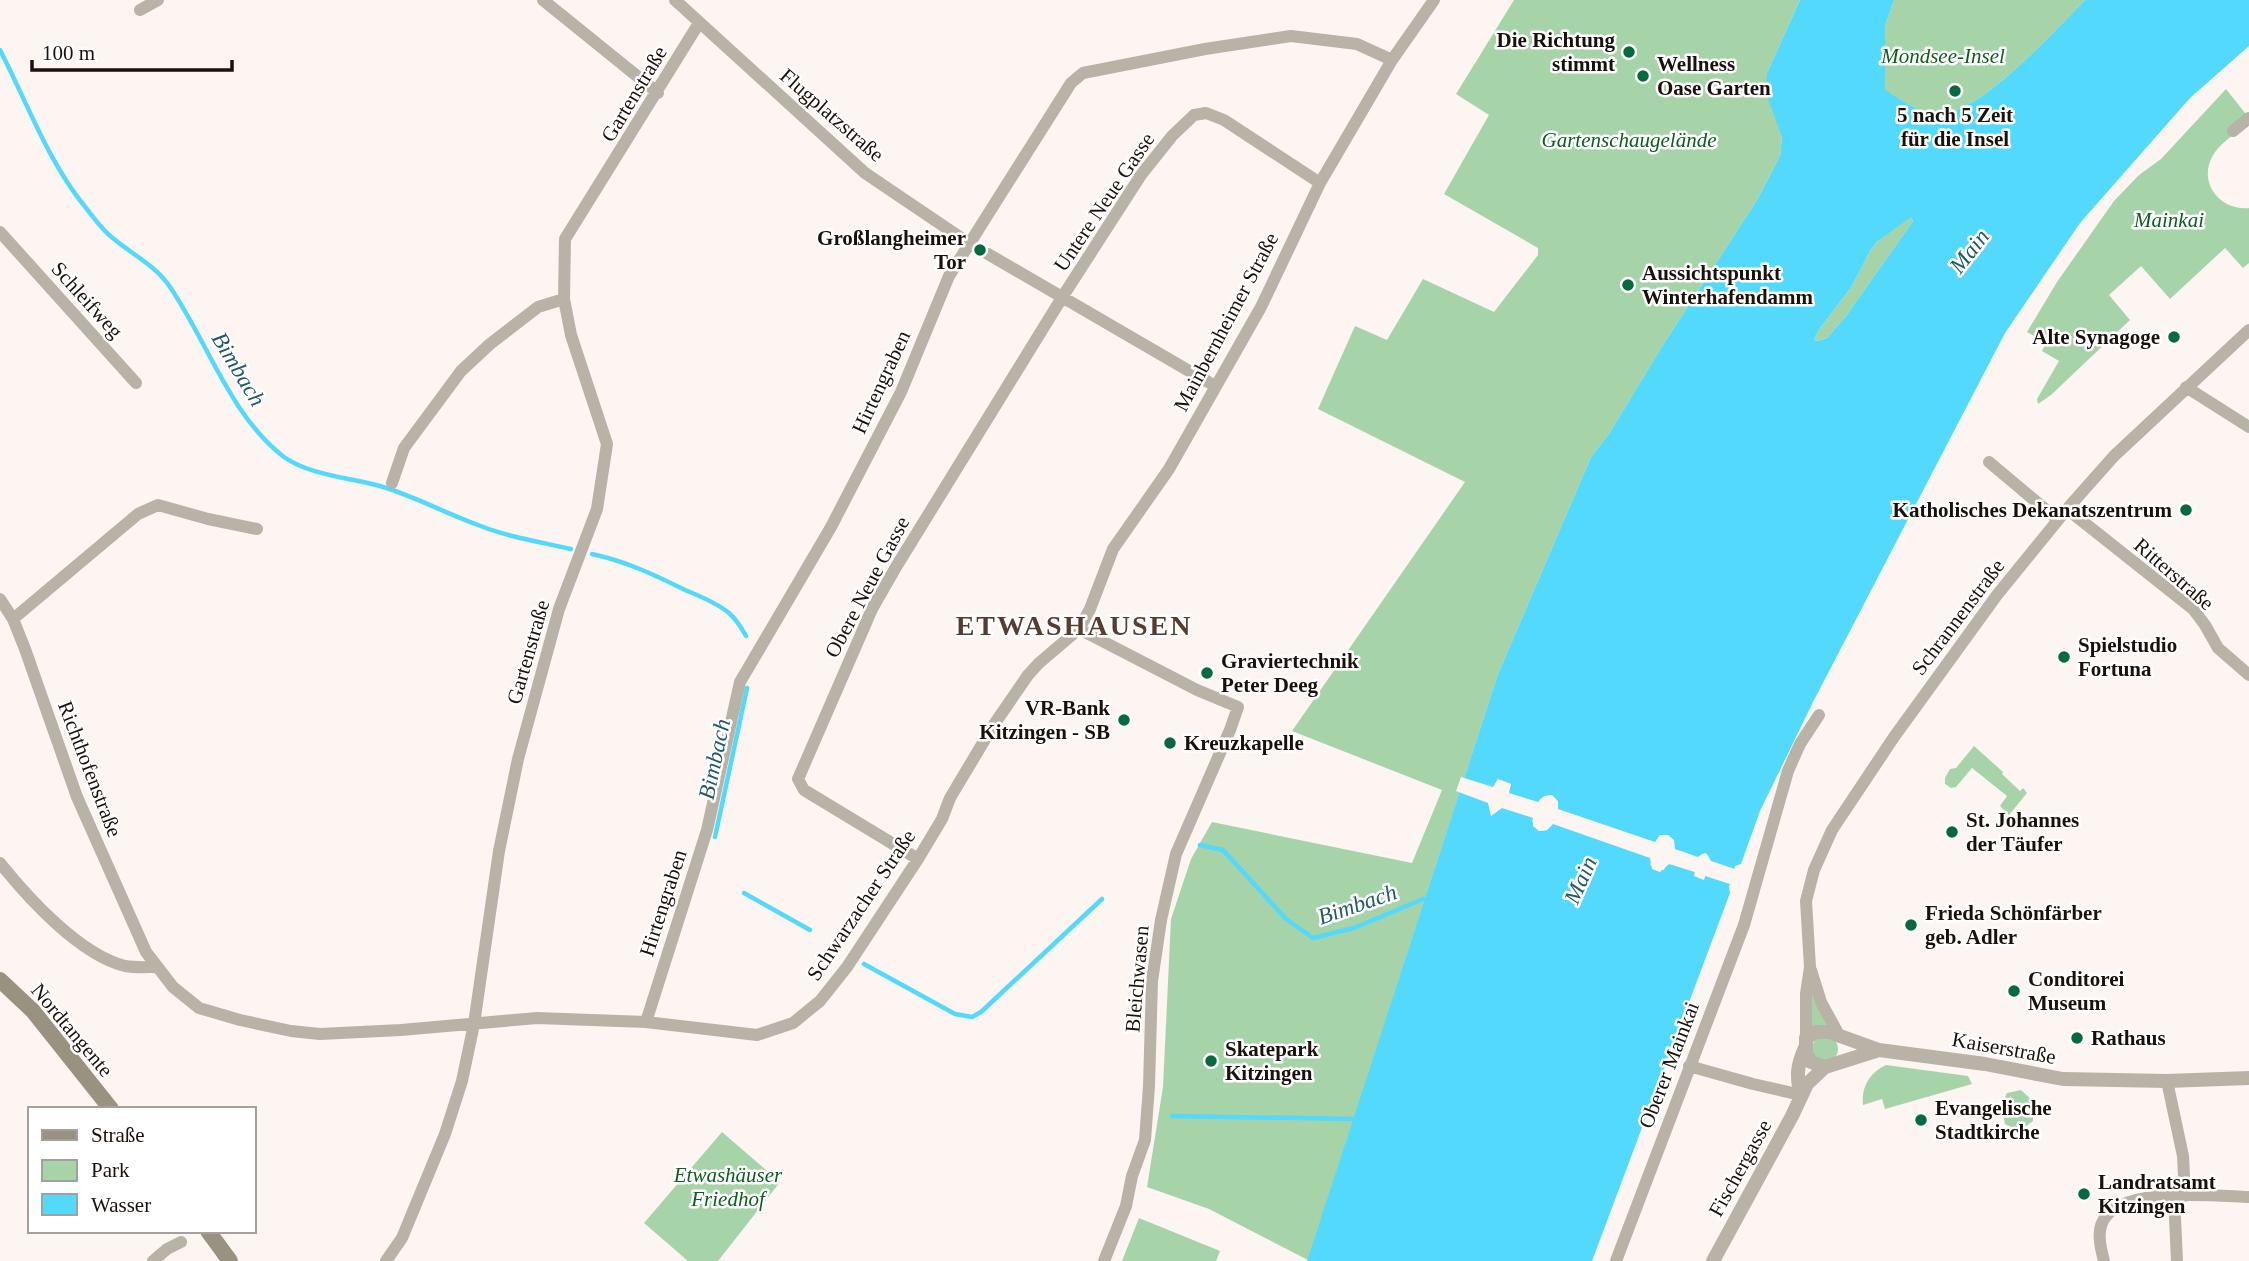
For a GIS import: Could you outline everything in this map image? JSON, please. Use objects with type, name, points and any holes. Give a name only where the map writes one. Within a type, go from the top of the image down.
[{"type":"main road","name":"Nordtangente","points":[[0,980],[33,1012],[109,1107]]},
{"type":"main road","points":[[209,1233],[230,1261]]},
{"type":"street","points":[[140,10],[158,0]]},
{"type":"street","points":[[543,0],[658,93]]},
{"type":"street","name":"Flugplatzstraße","points":[[675,0],[865,173],[970,244]]},
{"type":"street","name":"Mainbernheimer Straße","points":[[1079,629],[1090,609],[1113,549],[1169,469],[1261,307],[1320,183],[1392,60],[1434,0]]},
{"type":"street","name":"Gartenstraße","points":[[386,1261],[402,1238],[445,1134],[462,1081],[474,1024],[499,851],[518,760],[559,609],[597,509],[607,444],[571,335],[564,299],[565,239],[699,23]]},
{"type":"street","name":"Hirtengraben","points":[[646,1022],[707,830],[740,682],[831,527],[882,429],[901,392],[949,276],[1071,83],[1083,74],[1205,49],[1291,36],[1357,44],[1392,60]]},
{"type":"street","name":"Untere Neue Gasse","points":[[1063,296],[1141,175],[1172,136],[1195,115],[1206,113],[1224,120],[1320,183]]},
{"type":"street","points":[[2233,131],[2249,118]]},
{"type":"street","name":"Schleifweg","points":[[0,232],[5,247],[136,383]]},
{"type":"street","points":[[988,254],[1215,386]]},
{"type":"street","name":"Obere Neue Gasse","points":[[918,859],[804,790],[798,779],[799,772],[872,609],[1063,296]]},
{"type":"street","points":[[392,483],[404,448],[461,371],[490,344],[538,307],[564,299]]},
{"type":"street","name":"Schrannenstraße","points":[[1810,967],[1808,885],[1823,847],[1871,769],[1997,595],[2057,520],[2114,456],[2249,330]]},
{"type":"street","points":[[2186,387],[2249,427]]},
{"type":"street","points":[[1989,462],[2057,520]]},
{"type":"street","points":[[13,619],[138,514],[158,505],[257,529]]},
{"type":"street","name":"Ritterstraße","points":[[2067,509],[2193,609],[2218,648],[2249,675]]},
{"type":"street","name":"Richthofenstraße","points":[[0,599],[13,619],[77,797],[146,952]]},
{"type":"street","name":"Schwarzacher Straße","points":[[146,952],[173,987],[199,1008],[290,1031],[320,1034],[537,1018],[646,1022],[757,1035],[793,1023],[820,1001],[847,967],[918,859],[993,726],[1021,685],[1039,663],[1079,629]]},
{"type":"street","name":"Bleichwasen","points":[[1079,629],[1176,680],[1238,707],[1176,854],[1161,920],[1152,981],[1150,1077],[1145,1140],[1132,1176],[1126,1206],[1104,1261]]},
{"type":"street","name":"Oberer Mainkai","points":[[1616,1261],[1744,925],[1788,771],[1800,744],[1819,715]]},
{"type":"street","points":[[0,863],[38,908],[92,950],[125,966],[158,967]]},
{"type":"street","points":[[1801,1094],[1797,1081],[1805,1043],[1806,994],[1810,967]]},
{"type":"street","points":[[1801,1094],[1807,1084],[1832,1065],[1843,1051],[1840,1037],[1821,1002],[1810,967]]},
{"type":"street","points":[[1805,1043],[1813,1033],[1823,1031],[1840,1037]]},
{"type":"street","name":"Kaiserstraße","points":[[1840,1037],[1879,1050],[1985,1064],[2063,1079],[2167,1081],[2249,1078]]},
{"type":"street","points":[[1805,1043],[1811,1062],[1832,1065],[1879,1050]]},
{"type":"street","points":[[1689,1066],[1801,1094]]},
{"type":"street","points":[[2167,1081],[2183,1156],[2177,1261]]},
{"type":"street","name":"Fischergasse","points":[[1713,1261],[1792,1116],[1801,1094]]},
{"type":"street","points":[[2104,1261],[2100,1245],[2101,1226],[2108,1215],[2127,1202],[2158,1196],[2249,1197]]},
{"type":"street","points":[[153,1261],[181,1242]]},
{"type":"green space","name":"Gartenschaugelände","points":[[1514,0],[1800,0],[1767,73],[1782,137],[1780,156],[1757,200],[1609,434],[1591,457],[1498,674],[1308,1260],[1209,1209],[1147,1187],[1163,1087],[1171,919],[1191,859],[1212,822],[1412,863],[1442,790],[1292,731],[1465,482],[1318,409],[1355,326],[1387,340],[1423,279],[1494,312],[1538,255],[1538,248],[1444,194],[1489,115],[1456,94]]},
{"type":"green space","name":"Mondsee-Insel","points":[[1894,0],[2085,0],[1996,86],[1956,111],[1939,114],[1917,109],[1885,91],[1885,26]]},
{"type":"green space","name":"Mainkai","points":[[2226,89],[2249,118],[2249,123],[2215,152],[2208,167],[2208,177],[2210,186],[2221,200],[2239,208],[2249,208],[2249,263],[2243,268],[2225,248],[2170,299],[2141,266],[2109,295],[2130,320],[2051,395],[2038,404],[2037,399],[2059,361],[2042,351],[2046,343],[2027,332],[2057,282],[2114,201],[2139,175],[2161,159]]},
{"type":"green space","points":[[1911,216],[1913,221],[1846,316],[1827,338],[1814,340],[1852,286],[1877,242]]},
{"type":"green space","points":[[1974,746],[2020,791],[2023,788],[2027,793],[2009,815],[2000,806],[2007,796],[1972,768],[1956,787],[1951,788],[1945,784],[1950,769],[1956,768]]},
{"type":"green space","points":[[1813,993],[1830,1024],[1812,1029],[1810,996]]},
{"type":"green space","points":[[1825,1036],[1834,1040],[1838,1049],[1834,1058],[1825,1062],[1816,1058],[1812,1049],[1816,1040]]},
{"type":"green space","points":[[1886,1065],[1968,1076],[1972,1084],[1885,1109],[1882,1099],[1863,1105],[1868,1081]]},
{"type":"green space","points":[[2021,1090],[2033,1101],[2033,1121],[2023,1128],[2017,1128],[2005,1124],[2001,1105],[2007,1093]]},
{"type":"green space","name":"Etwashäuser Friedhof","points":[[722,1132],[780,1182],[718,1261],[688,1261],[644,1223]]},
{"type":"green space","points":[[1139,1218],[1220,1251],[1216,1261],[1122,1261]]},
{"type":"water","name":"Main","points":[[1800,0],[1894,0],[1885,26],[1885,90],[1917,109],[1939,114],[1956,111],[1996,86],[2085,0],[2249,0],[2249,46],[2190,98],[2080,223],[2005,333],[1813,702],[1760,811],[1741,864],[1735,866],[1730,893],[1592,1261],[1307,1261],[1498,674],[1591,457],[1609,434],[1757,200],[1780,156],[1782,137],[1766,93],[1767,73]],"holes":[[[1911,217],[1913,221],[1846,316],[1827,338],[1814,340],[1852,286],[1877,242]],[[1498,779],[1511,784],[1501,808],[1491,815],[1493,788]],[[1552,795],[1558,809],[1547,830],[1539,831],[1532,821],[1540,799]],[[1660,836],[1674,840],[1664,870],[1650,865]],[[1708,855],[1710,861],[1704,880],[1694,876],[1698,857]]]},
{"type":"pier","points":[[1461,777],[1493,787],[1498,779],[1511,784],[1509,793],[1538,802],[1544,796],[1552,795],[1558,801],[1558,809],[1655,842],[1660,835],[1668,835],[1674,840],[1675,849],[1698,857],[1706,853],[1711,861],[1738,870],[1733,885],[1702,875],[1707,860],[1705,857],[1701,859],[1698,873],[1669,864],[1660,872],[1652,869],[1650,858],[1553,824],[1547,830],[1539,831],[1533,826],[1533,818],[1502,808],[1491,816],[1488,803],[1456,791]],"holes":[[[1500,783],[1507,786],[1499,806],[1493,810],[1492,803]],[[1551,798],[1555,805],[1549,823],[1546,827],[1540,827],[1536,822],[1545,799]],[[1660,840],[1669,840],[1672,845],[1664,866],[1660,868],[1654,866],[1653,861]]]},
{"type":"waterway","name":"Bimbach","points":[[0,50],[49,152],[73,190],[106,232],[151,267],[170,287],[234,400],[265,440],[284,457],[318,472],[393,490],[489,529],[571,549]]},
{"type":"waterway","name":"Bimbach","points":[[592,554],[640,569],[714,603],[732,616],[746,636]]},
{"type":"waterway","name":"Bimbach","points":[[715,837],[747,688]]},
{"type":"waterway","name":"Bimbach","points":[[1200,845],[1223,850],[1286,919],[1313,938],[1354,928],[1423,899],[1428,900]]},
{"type":"waterway","name":"Bimbach","points":[[744,893],[810,930]]},
{"type":"waterway","name":"Bimbach","points":[[864,964],[955,1014],[972,1017],[981,1012],[1102,899]]},
{"type":"waterway","points":[[1172,1116],[1353,1119]]},
{"type":"place","name":"Die Richtung stimmt","points":[[1629,52]]},
{"type":"place","name":"Wellness Oase Garten","points":[[1643,76]]},
{"type":"place","name":"5 nach 5 Zeit für die Insel","points":[[1955,91]]},
{"type":"place","name":"Großlangheimer Tor","points":[[980,250]]},
{"type":"place","name":"Aussichtspunkt Winterhafendamm","points":[[1628,285]]},
{"type":"place","name":"Alte Synagoge","points":[[2174,337]]},
{"type":"place","name":"Katholisches Dekanatszentrum","points":[[2186,510]]},
{"type":"place","name":"Spielstudio Fortuna","points":[[2064,657]]},
{"type":"place","name":"Graviertechnik Peter Deeg","points":[[1207,673]]},
{"type":"place","name":"VR-Bank Kitzingen - SB","points":[[1124,720]]},
{"type":"place","name":"Kreuzkapelle","points":[[1170,743]]},
{"type":"place","name":"St. Johannes der Täufer","points":[[1952,832]]},
{"type":"place","name":"Frieda Schönfärber geb. Adler","points":[[1911,925]]},
{"type":"place","name":"Conditorei Museum","points":[[2014,991]]},
{"type":"place","name":"Rathaus","points":[[2077,1038]]},
{"type":"place","name":"Skatepark Kitzingen","points":[[1211,1061]]},
{"type":"place","name":"Evangelische Stadtkirche","points":[[1921,1120]]},
{"type":"place","name":"Landratsamt Kitzingen","points":[[2084,1194]]},
{"type":"district","name":"ETWASHAUSEN","points":[[1074,625]]}]
